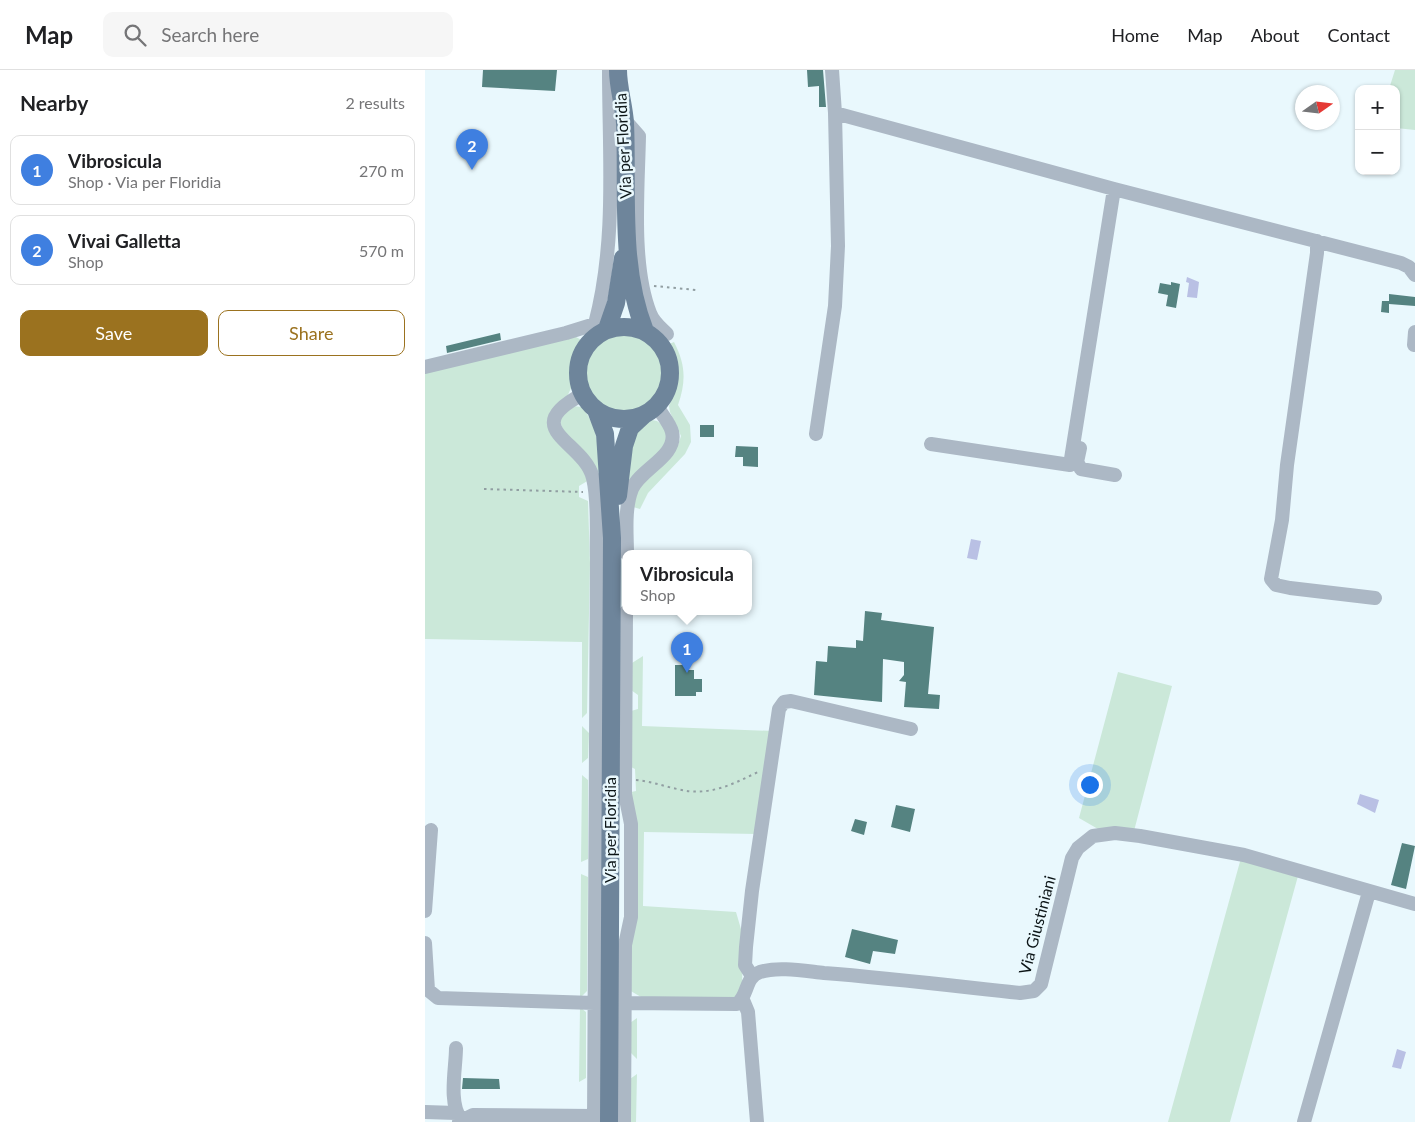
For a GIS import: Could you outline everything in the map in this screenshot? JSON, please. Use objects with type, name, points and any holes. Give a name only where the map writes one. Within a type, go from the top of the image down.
[{"type":"main road","name":"Via per Floridia","points":[[615,72],[627,223]]},
{"type":"main road","points":[[607,329],[617,295],[627,223]]},
{"type":"main road","points":[[627,223],[634,296],[645,331]]},
{"type":"main road","points":[[626,326],[645,331],[657,339],[665,351],[670,365],[670,380],[665,394],[630,428],[623,446],[612,538],[605,434],[596,410],[583,394],[578,380],[581,357],[593,337],[607,329],[626,326]]},
{"type":"main road","points":[[596,410],[607,416],[619,419],[632,419],[650,410]]},
{"type":"main road","name":"Via per Floridia","points":[[599,1120],[612,538]]},
{"type":"street","points":[[816,434],[835,306],[838,246],[835,113],[832,70]]},
{"type":"street","points":[[615,72],[615,125],[620,131],[639,136],[637,220],[638,249],[644,288],[650,315],[667,334]]},
{"type":"street","points":[[835,113],[1118,190],[1401,263],[1409,266],[1415,274]]},
{"type":"street","points":[[425,366],[595,324],[604,291],[620,131]]},
{"type":"street","points":[[931,444],[1070,466],[1118,190]]},
{"type":"street","points":[[1115,474],[1081,469],[1077,462],[1118,190]]},
{"type":"street","points":[[1317,241],[1317,253],[1287,464],[1282,520],[1271,579],[1276,585],[1290,588],[1375,598]]},
{"type":"street","points":[[425,1112],[459,1118],[473,1115],[599,1120],[594,1003],[597,558],[595,493],[589,466],[558,434],[555,425],[555,417],[559,409],[583,394]]},
{"type":"street","points":[[627,550],[627,518],[631,491],[644,473],[671,447],[673,440],[670,426],[650,410]]},
{"type":"street","points":[[624,1122],[625,945],[631,916],[631,824],[625,794],[627,615]]},
{"type":"street","points":[[757,1122],[748,1012],[743,1000],[747,982],[752,976],[745,965],[746,947],[779,709],[784,702],[791,701],[911,729]]},
{"type":"street","points":[[425,911],[431,830]]},
{"type":"street","name":"Via Giustiniani","points":[[752,976],[769,970],[807,972],[1020,993],[1034,991],[1041,984],[1072,858],[1083,842],[1103,834],[1140,836],[1244,855],[1415,904]]},
{"type":"street","points":[[1304,1122],[1369,892]]},
{"type":"street","points":[[425,943],[428,990],[438,998],[594,1003]]},
{"type":"street","points":[[625,1004],[729,1006],[743,1000]]},
{"type":"street","points":[[457,1048],[459,1118]]},
{"type":"path","points":[[644,288],[657,285],[685,291],[696,290]]},
{"type":"path","points":[[484,489],[595,493]]},
{"type":"path","points":[[625,780],[645,781],[695,792],[708,792],[725,788],[770,768]]},
{"type":"green space","points":[[1395,70],[1415,70],[1415,130],[1400,128],[1400,85],[1390,85]]},
{"type":"green space","points":[[616,333],[632,333],[653,344],[664,365],[664,381],[653,402],[632,413],[616,413],[602,407],[590,395],[584,381],[584,365],[590,351],[602,339]]},
{"type":"green space","points":[[571,334],[583,341],[570,364],[571,388],[567,397],[550,412],[549,420],[583,466],[589,480],[579,486],[579,497],[588,501],[590,563],[587,713],[582,718],[582,642],[425,639],[425,371]]},
{"type":"green space","points":[[674,342],[681,358],[684,374],[678,405],[690,425],[691,442],[685,454],[648,493],[640,509],[633,507],[635,493],[678,445],[681,436],[669,406],[678,383],[675,359],[669,344]]},
{"type":"green space","points":[[572,406],[582,407],[595,430],[598,446],[599,473],[570,439],[561,425],[560,418]]},
{"type":"green space","points":[[646,421],[657,421],[666,428],[666,444],[625,489],[632,440]]},
{"type":"green space","points":[[643,656],[642,726],[773,731],[757,834],[644,832],[643,906],[736,912],[743,936],[742,989],[735,1000],[648,1001],[629,990],[631,792],[636,791],[635,769],[631,767],[631,711],[638,709],[638,695],[631,690],[632,663]]},
{"type":"green space","points":[[1118,672],[1172,686],[1134,831],[1098,829],[1079,818]]},
{"type":"green space","points":[[582,726],[589,733],[588,758],[582,763]]},
{"type":"green space","points":[[582,775],[588,780],[588,859],[581,862]]},
{"type":"green space","points":[[1241,858],[1298,876],[1230,1122],[1168,1122]]},
{"type":"green space","points":[[581,874],[588,877],[587,991],[580,998]]},
{"type":"green space","points":[[580,1007],[586,1012],[586,1078],[579,1082]]},
{"type":"green space","points":[[637,1018],[637,1059],[631,1053],[630,1023]]},
{"type":"green space","points":[[637,1074],[636,1122],[630,1122],[630,1079]]},
{"type":"water","points":[[1187,277],[1199,282],[1197,298],[1187,297],[1189,283],[1186,282]]},
{"type":"water","points":[[971,539],[981,541],[977,560],[967,558]]},
{"type":"water","points":[[1360,794],[1379,800],[1375,813],[1357,804]]},
{"type":"water","points":[[1397,1049],[1406,1052],[1401,1069],[1392,1067]]},
{"type":"building","points":[[483,70],[557,70],[555,91],[482,87]]},
{"type":"building","points":[[807,70],[823,70],[826,107],[819,107],[819,86],[808,87]]},
{"type":"building","points":[[1171,282],[1180,284],[1176,308],[1166,306],[1168,295],[1158,293],[1160,283],[1171,285]]},
{"type":"building","points":[[1389,294],[1415,297],[1415,306],[1389,304],[1389,313],[1381,312],[1382,301],[1389,301]]},
{"type":"building","points":[[500,333],[501,340],[447,353],[446,346]]},
{"type":"building","points":[[700,425],[714,425],[714,437],[700,437]]},
{"type":"building","points":[[736,446],[758,447],[758,467],[743,466],[743,457],[735,457]]},
{"type":"building","points":[[865,611],[882,613],[881,620],[934,627],[928,694],[940,695],[939,709],[904,707],[906,682],[899,681],[904,675],[904,662],[883,659],[882,702],[814,695],[816,661],[827,662],[828,646],[856,648],[856,640],[863,641]]},
{"type":"building","points":[[675,665],[688,665],[688,670],[694,670],[694,679],[702,679],[702,692],[696,692],[696,696],[675,696]]},
{"type":"building","points":[[896,805],[915,809],[910,832],[891,827]]},
{"type":"building","points":[[855,819],[867,822],[864,835],[851,831]]},
{"type":"building","points":[[1402,843],[1415,846],[1406,889],[1391,885]]},
{"type":"building","points":[[852,929],[898,940],[895,954],[873,951],[870,964],[845,957]]},
{"type":"building","points":[[463,1078],[499,1079],[500,1089],[462,1089]]},
{"type":"place","name":"Vivai Galletta","points":[[472,170]]},
{"type":"place","name":"Vibrosicula","points":[[687,673]]}]
